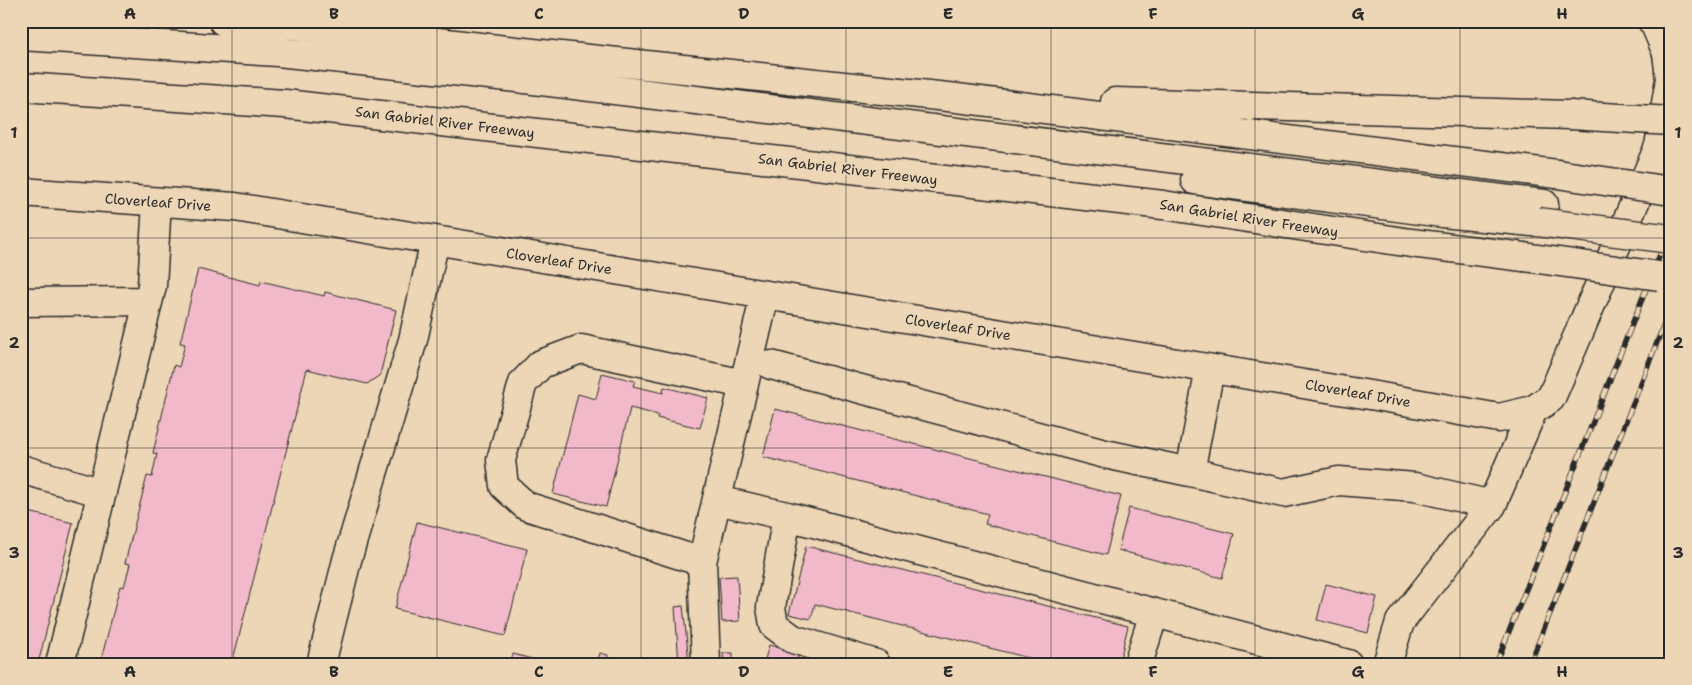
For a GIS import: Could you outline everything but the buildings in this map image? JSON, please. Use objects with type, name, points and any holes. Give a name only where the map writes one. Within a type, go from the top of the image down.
[{"type":"main road","points":[[223,21],[292,25],[542,54],[956,98],[1557,174],[1671,191]]},
{"type":"main road","name":"Cloverleaf Drive","points":[[21,192],[235,207],[1210,368],[1499,418],[1534,410],[1551,398],[1659,146],[1670,78],[1667,53],[1652,21]]},
{"type":"main road","points":[[21,36],[278,52],[517,78],[1383,186],[1541,213],[1671,239]]},
{"type":"main road","points":[[21,54],[143,59],[415,81],[1019,157],[1442,213],[1541,213],[1671,220]]},
{"type":"main road","name":"San Gabriel River Freeway","points":[[21,87],[285,104],[1163,205],[1411,243],[1524,257],[1667,279]]},
{"type":"main road","points":[[956,98],[1570,115],[1671,121]]},
{"type":"main road","points":[[60,664],[152,286],[158,202]]},
{"type":"main road","points":[[322,664],[347,560],[413,340],[435,240]]},
{"type":"main road","points":[[706,664],[702,562],[765,295]]},
{"type":"main road","points":[[21,302],[148,301]]},
{"type":"main road","points":[[702,562],[526,506],[504,486],[501,460],[523,383],[542,364],[581,349],[744,384]]},
{"type":"main road","points":[[771,365],[1105,454],[1283,493],[1339,481],[1415,487],[1492,505]]},
{"type":"main road","points":[[1190,472],[1210,368]]},
{"type":"main road","points":[[1387,664],[1400,622],[1492,505],[1534,410]]},
{"type":"main road","points":[[21,470],[102,493]]},
{"type":"main road","points":[[717,500],[787,516],[1348,664]]},
{"type":"main road","points":[[787,516],[771,607],[774,625],[793,639],[876,664]]},
{"type":"main road","points":[[1138,664],[1154,613]]},
{"type":"railway","points":[[1496,664],[1671,227]]},
{"type":"railway","points":[[1530,664],[1671,307]]}]
